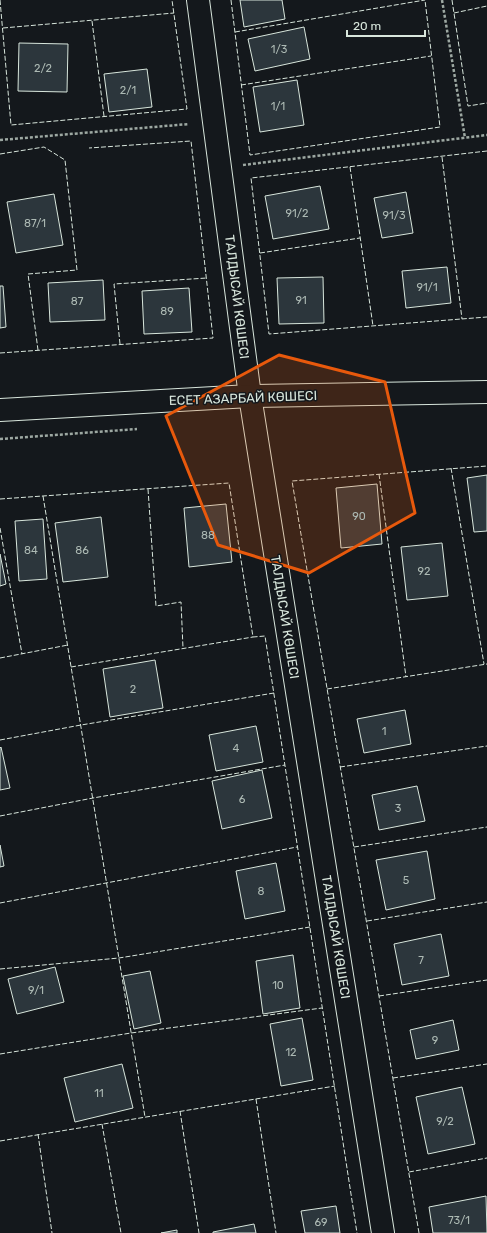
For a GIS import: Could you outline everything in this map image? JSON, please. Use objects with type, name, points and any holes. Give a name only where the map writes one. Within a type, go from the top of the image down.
[{"type":"street","name":"ТАЛДЫСАЙ КӨШЕСІ","points":[[198,0],[250,396],[383,1233]]},
{"type":"street","name":"ЕСЕТ АЗАРБАЙ КӨШЕСІ","points":[[0,410],[250,396],[487,392]]},
{"type":"path","points":[[442,0],[465,138]]},
{"type":"path","points":[[0,140],[214,122]]},
{"type":"path","points":[[220,168],[487,135]]},
{"type":"highlighted area","points":[[279,355],[385,382],[415,513],[309,573],[218,545],[166,416]]},
{"type":"building","points":[[240,0],[282,0],[285,19],[244,27]]},
{"type":"building","points":[[304,27],[310,59],[255,71],[248,39]]},
{"type":"building","points":[[19,43],[68,44],[67,92],[18,91]]},
{"type":"building","points":[[147,69],[152,107],[109,112],[104,74]]},
{"type":"building","points":[[297,80],[304,125],[260,132],[253,87]]},
{"type":"building","points":[[320,186],[329,229],[273,239],[265,196]]},
{"type":"building","points":[[406,192],[413,233],[382,238],[374,198]]},
{"type":"building","points":[[54,194],[63,245],[16,253],[7,202]]},
{"type":"building","points":[[447,267],[451,303],[406,308],[402,271]]},
{"type":"building","points":[[323,277],[324,323],[279,324],[277,278]]},
{"type":"building","points":[[103,280],[105,320],[50,322],[48,283]]},
{"type":"building","points":[[0,286],[3,286],[6,327],[0,328]]},
{"type":"building","points":[[189,288],[192,332],[144,334],[142,291]]},
{"type":"building","points":[[487,475],[487,531],[474,532],[467,478]]},
{"type":"building","points":[[377,484],[382,544],[341,548],[336,488]]},
{"type":"building","points":[[226,504],[232,562],[189,567],[184,508]]},
{"type":"building","points":[[101,517],[108,577],[63,582],[55,523]]},
{"type":"building","points":[[43,519],[47,579],[19,581],[15,521]]},
{"type":"building","points":[[442,543],[448,596],[407,600],[401,547]]},
{"type":"building","points":[[0,554],[6,584],[0,586]]},
{"type":"building","points":[[155,660],[163,708],[110,717],[103,669]]},
{"type":"building","points":[[405,710],[411,744],[364,753],[357,719]]},
{"type":"building","points":[[256,726],[263,762],[216,771],[209,735]]},
{"type":"building","points":[[1,747],[10,788],[0,790],[0,748]]},
{"type":"building","points":[[262,770],[272,818],[222,829],[212,781]]},
{"type":"building","points":[[417,786],[425,821],[379,830],[372,795]]},
{"type":"building","points":[[0,845],[4,866],[0,867]]},
{"type":"building","points":[[427,851],[435,899],[386,910],[376,860]]},
{"type":"building","points":[[276,863],[285,911],[245,919],[236,871]]},
{"type":"building","points":[[441,934],[449,976],[402,985],[394,944]]},
{"type":"building","points":[[293,955],[300,1008],[263,1014],[256,961]]},
{"type":"building","points":[[55,967],[64,1002],[17,1014],[8,979]]},
{"type":"building","points":[[150,971],[161,1023],[134,1029],[123,976]]},
{"type":"building","points":[[302,1018],[313,1080],[281,1086],[270,1024]]},
{"type":"building","points":[[453,1020],[459,1050],[416,1059],[410,1030]]},
{"type":"building","points":[[122,1064],[133,1108],[75,1122],[64,1078]]},
{"type":"building","points":[[462,1087],[475,1144],[428,1154],[416,1097]]},
{"type":"building","points":[[486,1196],[487,1233],[433,1233],[429,1207]]},
{"type":"building","points":[[336,1206],[340,1233],[305,1233],[301,1211]]},
{"type":"building","points":[[254,1224],[256,1233],[213,1233],[213,1232]]},
{"type":"building","points":[[177,1230],[177,1233],[161,1233]]},
{"type":"fence","points":[[0,0],[11,125],[187,109],[172,0]]},
{"type":"fence","points":[[231,0],[250,155],[440,127],[425,0]]},
{"type":"fence","points":[[235,32],[425,0]]},
{"type":"fence","points":[[452,0],[468,106],[487,103]]},
{"type":"fence","points":[[454,13],[487,6]]},
{"type":"fence","points":[[3,28],[174,13]]},
{"type":"fence","points":[[92,21],[104,116]]},
{"type":"fence","points":[[241,85],[431,56]]},
{"type":"fence","points":[[0,353],[213,338],[191,141],[89,148]]},
{"type":"fence","points":[[0,154],[44,147],[65,160],[77,270],[28,274],[38,350]]},
{"type":"fence","points":[[487,151],[251,178],[269,334],[487,317]]},
{"type":"fence","points":[[442,157],[462,319]]},
{"type":"fence","points":[[350,167],[373,326]]},
{"type":"fence","points":[[260,253],[360,238]]},
{"type":"fence","points":[[120,344],[114,284],[207,278]]},
{"type":"fence","points":[[419,1233],[292,481],[487,466]]},
{"type":"fence","points":[[451,468],[484,664]]},
{"type":"fence","points":[[379,474],[406,677]]},
{"type":"fence","points":[[0,499],[229,483],[253,637],[265,636],[357,1233]]},
{"type":"fence","points":[[148,489],[156,606],[181,602],[183,648]]},
{"type":"fence","points":[[43,496],[145,1117]]},
{"type":"fence","points":[[0,528],[22,654]]},
{"type":"fence","points":[[71,667],[253,637]]},
{"type":"fence","points":[[0,658],[68,645]]},
{"type":"fence","points":[[327,689],[487,664]]},
{"type":"fence","points":[[0,740],[274,693]]},
{"type":"fence","points":[[340,767],[487,746]]},
{"type":"fence","points":[[0,816],[93,798],[285,765]]},
{"type":"fence","points":[[354,847],[487,827]]},
{"type":"fence","points":[[0,903],[297,847]]},
{"type":"fence","points":[[367,921],[487,902]]},
{"type":"fence","points":[[0,969],[119,958],[310,927]]},
{"type":"fence","points":[[379,996],[487,980]]},
{"type":"fence","points":[[0,1054],[131,1033],[322,1008]]},
{"type":"fence","points":[[393,1078],[487,1064]]},
{"type":"fence","points":[[0,1141],[335,1086]]},
{"type":"fence","points":[[256,1099],[276,1233]]},
{"type":"fence","points":[[180,1111],[199,1233]]},
{"type":"fence","points":[[102,1124],[121,1233]]},
{"type":"fence","points":[[38,1134],[52,1233]]},
{"type":"fence","points":[[409,1172],[487,1158]]}]
